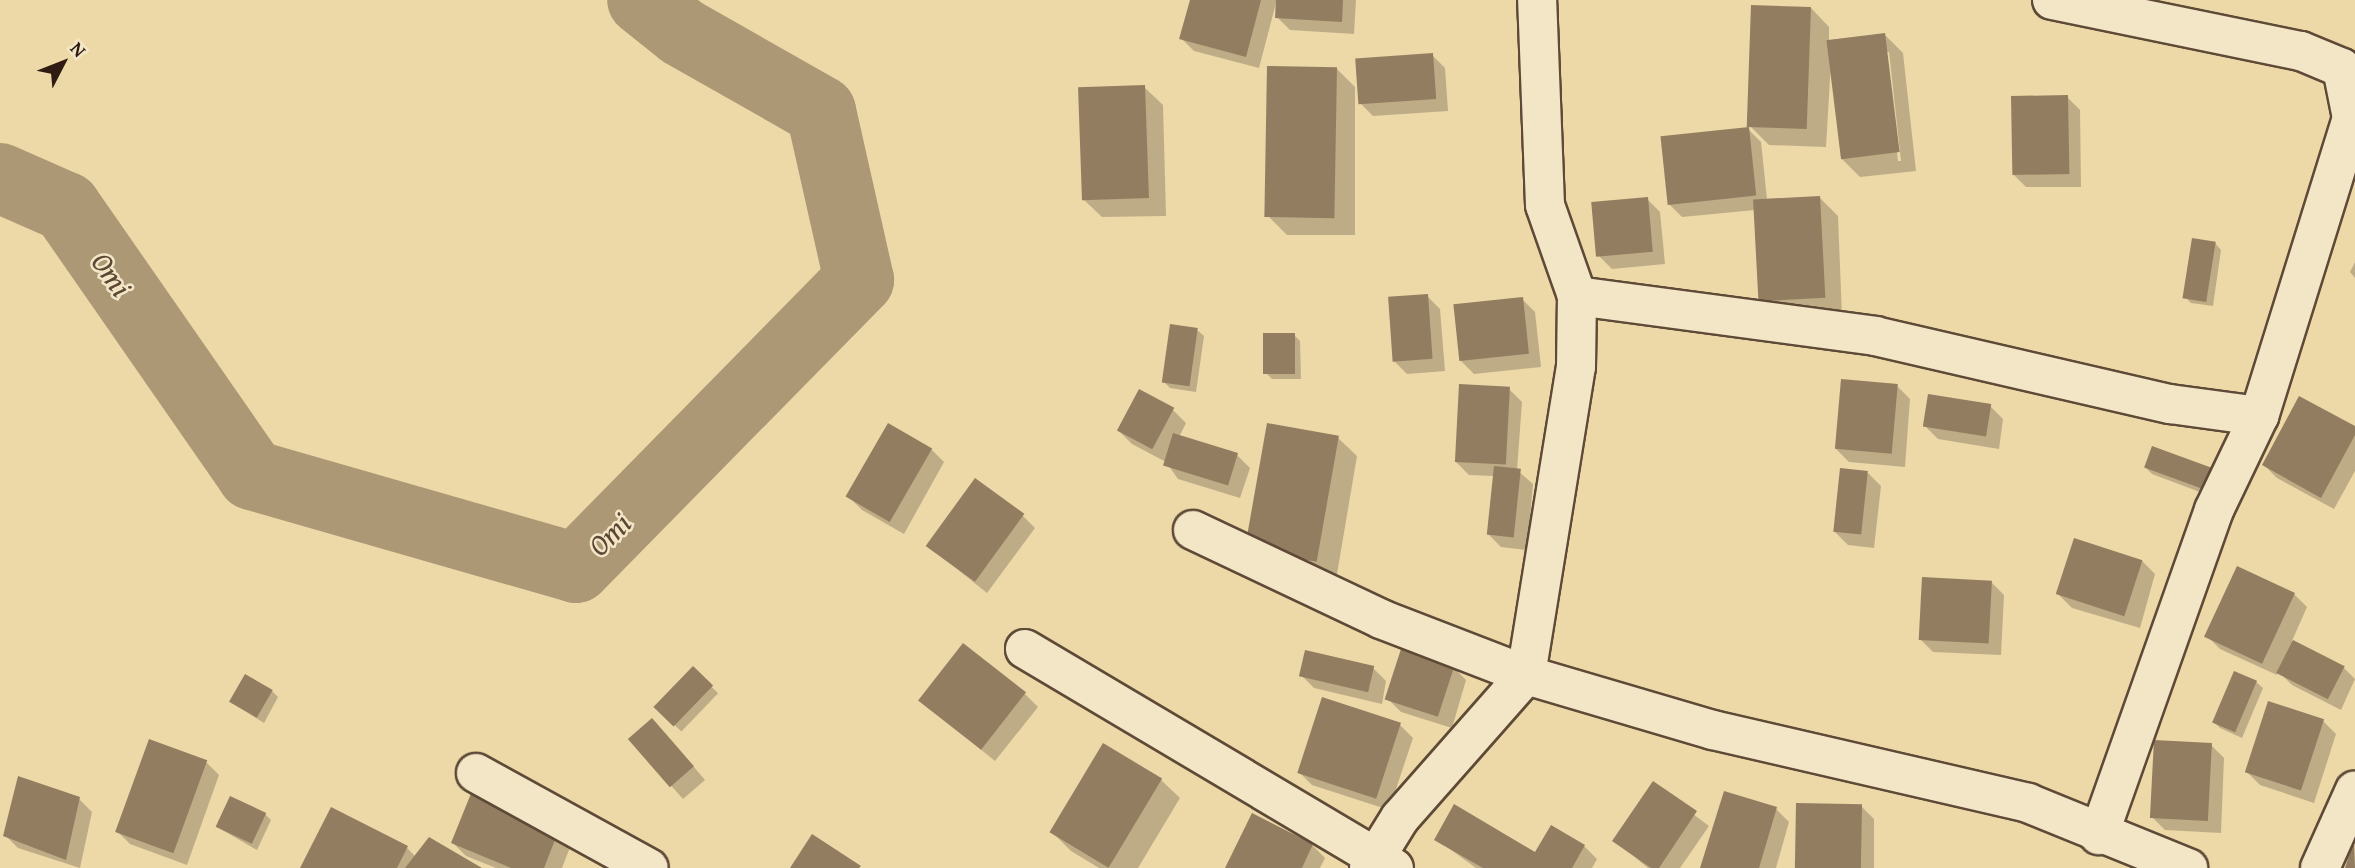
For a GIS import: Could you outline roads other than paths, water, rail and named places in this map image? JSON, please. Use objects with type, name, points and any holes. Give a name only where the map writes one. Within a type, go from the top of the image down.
[{"type":"street","points":[[1026,649],[1379,865],[1400,818],[1526,675],[1576,367],[1577,296],[1545,205],[1537,0]]},
{"type":"street","points":[[2052,0],[2141,7],[2301,51],[2342,68],[2352,118],[2259,416],[2214,510],[2099,835]]},
{"type":"street","points":[[1577,296],[1875,336],[2170,404],[2259,416]]},
{"type":"street","points":[[1193,530],[1381,619],[1526,675],[1713,730],[2028,803],[2099,835],[2188,868]]},
{"type":"street","points":[[476,774],[639,866]]},
{"type":"street","points":[[2320,868],[2355,790]]},
{"type":"waterway","name":"Omi","points":[[0,178],[66,207],[252,475],[576,568],[859,280],[821,111],[682,32],[642,0]]}]
